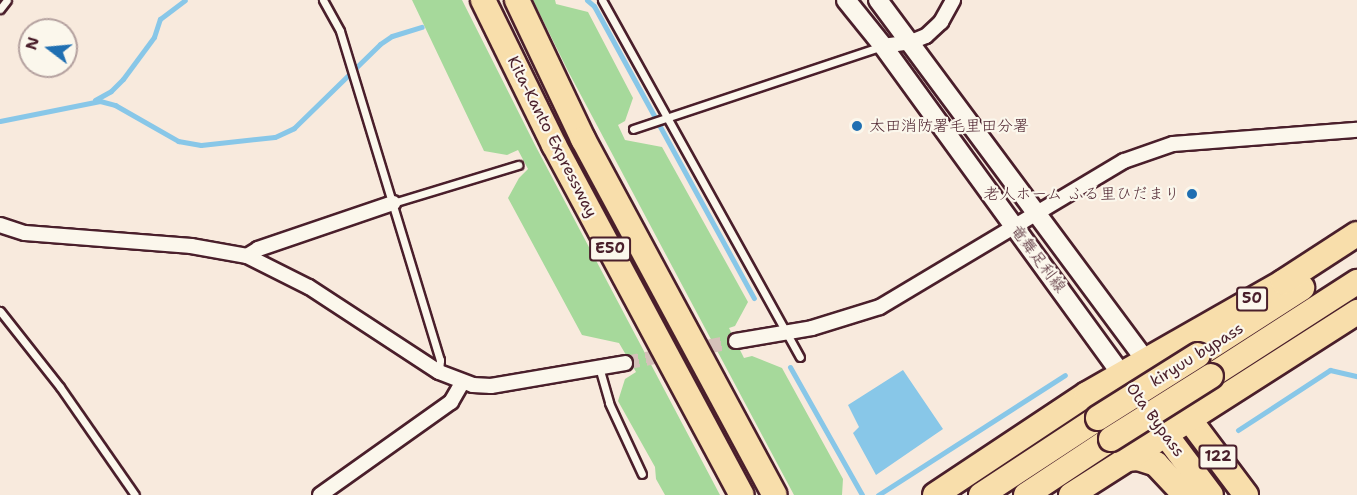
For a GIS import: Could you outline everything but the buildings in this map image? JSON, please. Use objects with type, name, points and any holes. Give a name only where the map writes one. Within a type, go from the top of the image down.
[{"type":"highway","name":"Kita-Kanto Expressway","points":[[483,0],[554,145],[742,495]]},
{"type":"highway","name":"Kita-Kanto Expressway","points":[[517,0],[583,139],[775,495]]},
{"type":"highway","name":"50","points":[[935,495],[1145,359],[1283,282],[1357,234]]},
{"type":"highway","name":"kiryuu bypass","points":[[981,495],[1357,253]]},
{"type":"highway","name":"kiryuu bypass","points":[[1026,495],[1357,282]]},
{"type":"highway","points":[[1071,495],[1357,312]]},
{"type":"highway","name":"Ota Bypass","points":[[1145,359],[1246,495]]},
{"type":"highway","name":"Ota Bypass","points":[[1121,374],[1211,495]]},
{"type":"highway","points":[[1127,459],[1138,458],[1156,464],[1185,495]]},
{"type":"main road","name":"竜舞足利線","points":[[846,0],[883,46],[1121,374]]},
{"type":"main road","points":[[878,0],[1145,359]]},
{"type":"street","points":[[883,46],[911,42],[931,33],[941,22],[953,0]]},
{"type":"street","points":[[736,341],[812,328],[880,307],[1124,161],[1173,144],[1357,130]]},
{"type":"street","points":[[247,256],[258,249],[393,203]]},
{"type":"street","points":[[0,225],[25,233],[191,246],[247,256],[309,287],[439,372],[462,382],[491,386],[625,363]]},
{"type":"street","points":[[321,495],[451,402],[462,382]]},
{"type":"lane","points":[[0,9],[7,0]]},
{"type":"lane","points":[[323,0],[340,31],[441,360],[439,372]]},
{"type":"lane","points":[[602,0],[800,357]]},
{"type":"lane","points":[[633,129],[883,46]]},
{"type":"lane","points":[[393,203],[518,165]]},
{"type":"lane","points":[[0,311],[60,387],[135,495]]},
{"type":"lane","points":[[599,367],[609,403],[642,474]]},
{"type":"green space","points":[[412,0],[462,0],[535,145],[720,495],[665,495],[656,479],[655,467],[618,401],[625,379],[636,372],[619,343],[582,335],[508,198],[519,178],[528,169],[518,150],[507,155],[484,151]]},
{"type":"green space","points":[[533,0],[555,0],[556,4],[588,12],[633,98],[625,121],[618,125],[625,140],[662,147],[748,302],[735,326],[729,328],[744,358],[752,356],[782,368],[843,479],[842,495],[794,495],[568,71]]},
{"type":"water","points":[[903,370],[943,429],[876,475],[853,433],[859,427],[848,405]]},
{"type":"waterway","points":[[95,100],[111,91],[123,79],[154,37],[160,19],[185,0]]},
{"type":"waterway","points":[[587,0],[594,6],[754,298]]},
{"type":"waterway","points":[[0,121],[100,101],[115,105],[178,141],[201,145],[275,137],[294,128],[380,44],[392,36],[422,27]]},
{"type":"waterway","points":[[790,367],[862,495]]},
{"type":"waterway","points":[[1238,430],[1330,370],[1357,376]]},
{"type":"waterway","points":[[878,495],[1065,375]]},
{"type":"tunnel","points":[[625,363],[736,341]]},
{"type":"place","name":"太田消防署毛里田分署","points":[[857,126]]},
{"type":"place","name":"老人ホーム ふる里ひだまり","points":[[1192,194]]}]
